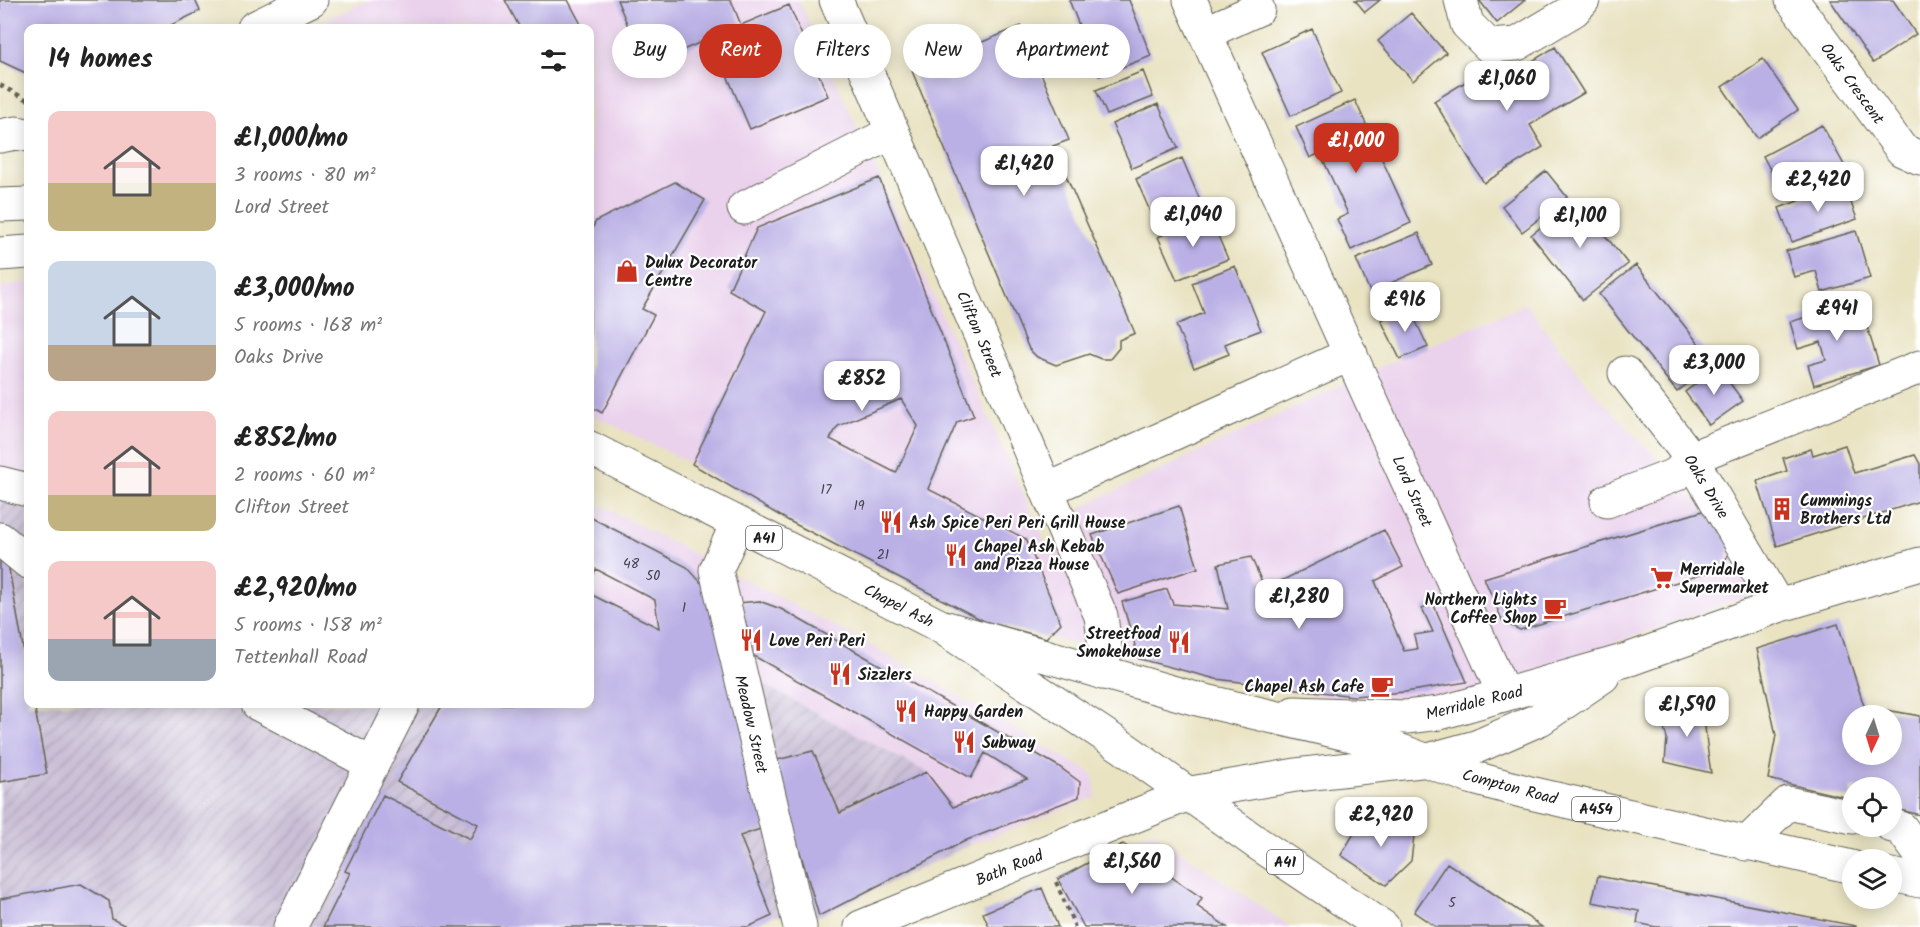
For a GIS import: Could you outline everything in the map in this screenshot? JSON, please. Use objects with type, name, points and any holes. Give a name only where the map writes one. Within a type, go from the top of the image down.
[{"type":"main road","points":[[255,18],[311,0]]},
{"type":"main road","name":"Clifton Street","points":[[836,0],[1101,616],[1105,647],[1102,672]]},
{"type":"main road","points":[[1190,0],[1205,33],[1258,9]]},
{"type":"main road","points":[[1461,0],[1467,24],[1489,46],[1517,44],[1574,10],[1583,0]]},
{"type":"main road","name":"Oaks Crescent","points":[[1792,0],[1902,150],[1920,158]]},
{"type":"main road","name":"Lord Street","points":[[1205,33],[1225,81],[1323,288],[1504,694]]},
{"type":"main road","points":[[744,208],[893,132]]},
{"type":"main road","points":[[0,205],[24,204]]},
{"type":"main road","points":[[0,254],[24,252]]},
{"type":"main road","points":[[1047,490],[1351,354]]},
{"type":"main road","points":[[1607,501],[1677,474],[1691,458],[1920,367]]},
{"type":"main road","name":"Oaks Drive","points":[[1625,373],[1691,458],[1778,606]]},
{"type":"main road","name":"Chapel Ash","points":[[594,450],[940,626],[1191,793]]},
{"type":"main road","points":[[0,483],[24,489]]},
{"type":"main road","name":"Meadow Street","points":[[737,524],[716,570],[800,927]]},
{"type":"main road","points":[[0,540],[24,559]]},
{"type":"main road","name":"Merridale Road","points":[[1241,711],[1406,717],[1440,713],[1630,658],[1778,606],[1920,564]]},
{"type":"main road","name":"A454","points":[[940,626],[1241,711]]},
{"type":"main road","name":"Merridale Road","points":[[1425,761],[1476,747],[1540,718],[1630,658]]},
{"type":"main road","points":[[266,708],[372,764]]},
{"type":"main road","points":[[290,927],[401,708]]},
{"type":"main road","name":"Compton Road","points":[[1241,711],[1372,740],[1425,761],[1526,792],[1842,865]]},
{"type":"main road","name":"Bath Road","points":[[861,927],[1191,793],[1296,775],[1425,761]]},
{"type":"main road","name":"A41","points":[[1191,793],[1367,922]]},
{"type":"main road","points":[[1746,844],[1788,803],[1842,815]]},
{"type":"main road","points":[[1902,829],[1920,854]]},
{"type":"main road","points":[[1902,877],[1920,881]]},
{"type":"path","points":[[0,85],[24,98]]},
{"type":"path","points":[[1044,853],[1075,927]]},
{"type":"shaded area","points":[[369,0],[799,0],[810,24],[794,24],[794,78],[834,78],[1050,553],[1082,507],[1376,369],[1526,304],[1588,386],[1706,510],[1756,593],[1475,692],[1355,702],[1216,679],[985,621],[789,521],[692,464],[594,416],[594,24],[317,24]]},
{"type":"shaded area","points":[[24,282],[24,477],[0,472],[0,288]]},
{"type":"shaded area","points":[[0,472],[24,477],[24,708],[594,708],[594,596],[659,628],[926,772],[953,807],[970,845],[819,916],[772,916],[748,927],[0,927]]},
{"type":"shaded area","points":[[594,502],[859,639],[1093,774],[1096,797],[970,845],[953,807],[659,628],[594,596]]},
{"type":"shaded area","points":[[1151,832],[1291,927],[1079,927],[1058,879]]},
{"type":"building","points":[[0,0],[195,0],[200,11],[173,24],[24,24],[24,72],[0,61]]},
{"type":"building","points":[[505,0],[568,0],[581,24],[518,24]]},
{"type":"building","points":[[617,0],[731,0],[741,24],[699,24],[699,43],[687,48],[687,24],[627,24]]},
{"type":"building","points":[[1069,0],[1129,0],[1151,56],[1130,64],[1130,24],[1078,24]]},
{"type":"building","points":[[1355,0],[1380,0],[1365,12]]},
{"type":"building","points":[[1479,0],[1525,0],[1497,23]]},
{"type":"building","points":[[1830,0],[1893,0],[1916,34],[1873,63]]},
{"type":"building","points":[[789,5],[797,24],[794,24],[794,78],[820,78],[828,96],[750,129],[728,78],[782,78],[782,24],[743,24]]},
{"type":"building","points":[[1411,13],[1446,53],[1413,81],[1378,41]]},
{"type":"building","points":[[1312,29],[1341,93],[1291,116],[1262,52]]},
{"type":"building","points":[[995,37],[995,78],[1043,78],[1069,140],[1053,146],[1135,333],[1119,340],[1119,348],[1110,359],[1101,359],[1089,354],[1056,365],[1037,357],[1029,349],[915,78],[983,78],[983,42]]},
{"type":"building","points":[[1555,47],[1584,93],[1530,125],[1543,147],[1484,183],[1434,101],[1480,73],[1489,88]]},
{"type":"building","points":[[1763,59],[1798,110],[1757,138],[1722,87]]},
{"type":"building","points":[[1143,71],[1153,97],[1107,115],[1096,90]]},
{"type":"building","points":[[1355,100],[1411,223],[1351,250],[1337,219],[1348,214],[1320,153],[1310,158],[1296,127]]},
{"type":"building","points":[[1158,104],[1178,148],[1132,168],[1112,124]]},
{"type":"building","points":[[1822,125],[1844,165],[1784,196],[1763,156]]},
{"type":"building","points":[[1182,158],[1202,205],[1156,225],[1136,179]]},
{"type":"building","points":[[1546,171],[1567,197],[1522,232],[1502,206]]},
{"type":"building","points":[[879,178],[974,416],[957,422],[928,489],[1026,539],[1061,623],[1046,638],[984,621],[789,521],[692,464],[766,311],[729,290],[757,228]],"holes":[[[901,399],[918,426],[896,473],[830,439],[838,426]]]},
{"type":"building","name":"Dulux Decorator Centre","points":[[675,182],[705,200],[642,309],[654,315],[602,413],[594,408],[594,225],[596,221]]},
{"type":"building","points":[[1844,184],[1857,219],[1792,242],[1779,208]]},
{"type":"building","points":[[1576,199],[1628,264],[1583,300],[1531,235]]},
{"type":"building","points":[[1209,215],[1228,259],[1177,280],[1158,237]]},
{"type":"building","points":[[1856,231],[1870,278],[1822,292],[1816,271],[1794,277],[1786,251]]},
{"type":"building","points":[[1419,233],[1432,265],[1370,292],[1356,259]]},
{"type":"building","points":[[1636,265],[1714,363],[1677,392],[1599,294]]},
{"type":"building","points":[[1235,266],[1261,330],[1225,344],[1229,354],[1194,368],[1176,325],[1204,313],[1192,283]]},
{"type":"building","points":[[1859,301],[1879,365],[1814,385],[1808,365],[1826,360],[1821,342],[1798,349],[1790,322]]},
{"type":"building","points":[[1409,307],[1428,347],[1400,359],[1381,320]]},
{"type":"building","points":[[1718,367],[1743,401],[1709,425],[1685,392]]},
{"type":"building","points":[[1845,445],[1854,473],[1915,455],[1920,464],[1920,501],[1777,546],[1757,481],[1787,471],[1783,458],[1811,449],[1813,455]]},
{"type":"building","points":[[1179,506],[1198,568],[1118,594],[1092,535]]},
{"type":"building","points":[[1706,510],[1731,545],[1723,568],[1520,630],[1503,622],[1484,578]]},
{"type":"building","points":[[594,519],[687,567],[706,588],[769,826],[740,836],[772,916],[748,927],[323,927],[350,873],[345,871],[383,795],[470,839],[478,824],[397,782],[441,708],[594,708],[594,596],[659,628],[655,600],[596,569],[594,573]]},
{"type":"building","points":[[1384,530],[1403,567],[1375,581],[1404,651],[1417,649],[1414,635],[1433,632],[1422,608],[1433,603],[1467,682],[1405,692],[1353,696],[1216,679],[1139,659],[1122,602],[1167,589],[1173,604],[1228,609],[1218,564],[1251,557],[1265,589]]},
{"type":"building","points":[[7,558],[24,653],[24,708],[35,708],[47,774],[0,782],[0,559]]},
{"type":"building","points":[[759,601],[781,609],[1058,766],[1080,782],[1079,797],[967,840],[819,916],[773,761],[813,751],[840,813],[926,772],[953,807],[1027,779],[985,753],[971,778],[754,656],[743,652],[738,603]]},
{"type":"building","points":[[1838,624],[1864,705],[1842,705],[1842,765],[1902,765],[1902,713],[1920,716],[1920,815],[1902,810],[1902,777],[1842,777],[1842,797],[1768,779],[1776,735],[1757,649]]},
{"type":"building","points":[[1702,701],[1711,773],[1665,762],[1667,738],[1660,715]]},
{"type":"building","points":[[1365,815],[1415,827],[1411,861],[1386,885],[1341,855]]},
{"type":"building","points":[[1123,844],[1202,898],[1197,906],[1227,927],[1084,927],[1058,879]]},
{"type":"building","points":[[1447,863],[1542,927],[1436,927],[1414,912]]},
{"type":"building","points":[[1598,876],[1856,927],[1656,927],[1637,923],[1639,911],[1592,902]]},
{"type":"building","points":[[81,884],[109,901],[112,919],[128,927],[0,927],[0,899]]},
{"type":"building","points":[[1042,888],[1058,927],[989,927],[983,913]]},
{"type":"place","name":"Dulux Decorator Centre","points":[[627,271]]},
{"type":"place","name":"Cummings Brothers Ltd","points":[[1782,509]]},
{"type":"place","name":"Ash Spice Peri Peri Grill House","points":[[891,522]]},
{"type":"place","name":"Chapel Ash Kebab and Pizza House","points":[[956,555]]},
{"type":"place","name":"Merridale Supermarket","points":[[1662,578]]},
{"type":"place","name":"Northern Lights Coffee Shop","points":[[1555,608]]},
{"type":"place","name":"Love Peri Peri","points":[[751,640]]},
{"type":"place","name":"Streetfood Smokehouse","points":[[1179,642]]},
{"type":"place","name":"Sizzlers","points":[[840,674]]},
{"type":"place","name":"Chapel Ash Cafe","points":[[1382,686]]},
{"type":"place","name":"Happy Garden","points":[[906,711]]},
{"type":"place","name":"Subway","points":[[964,742]]}]
